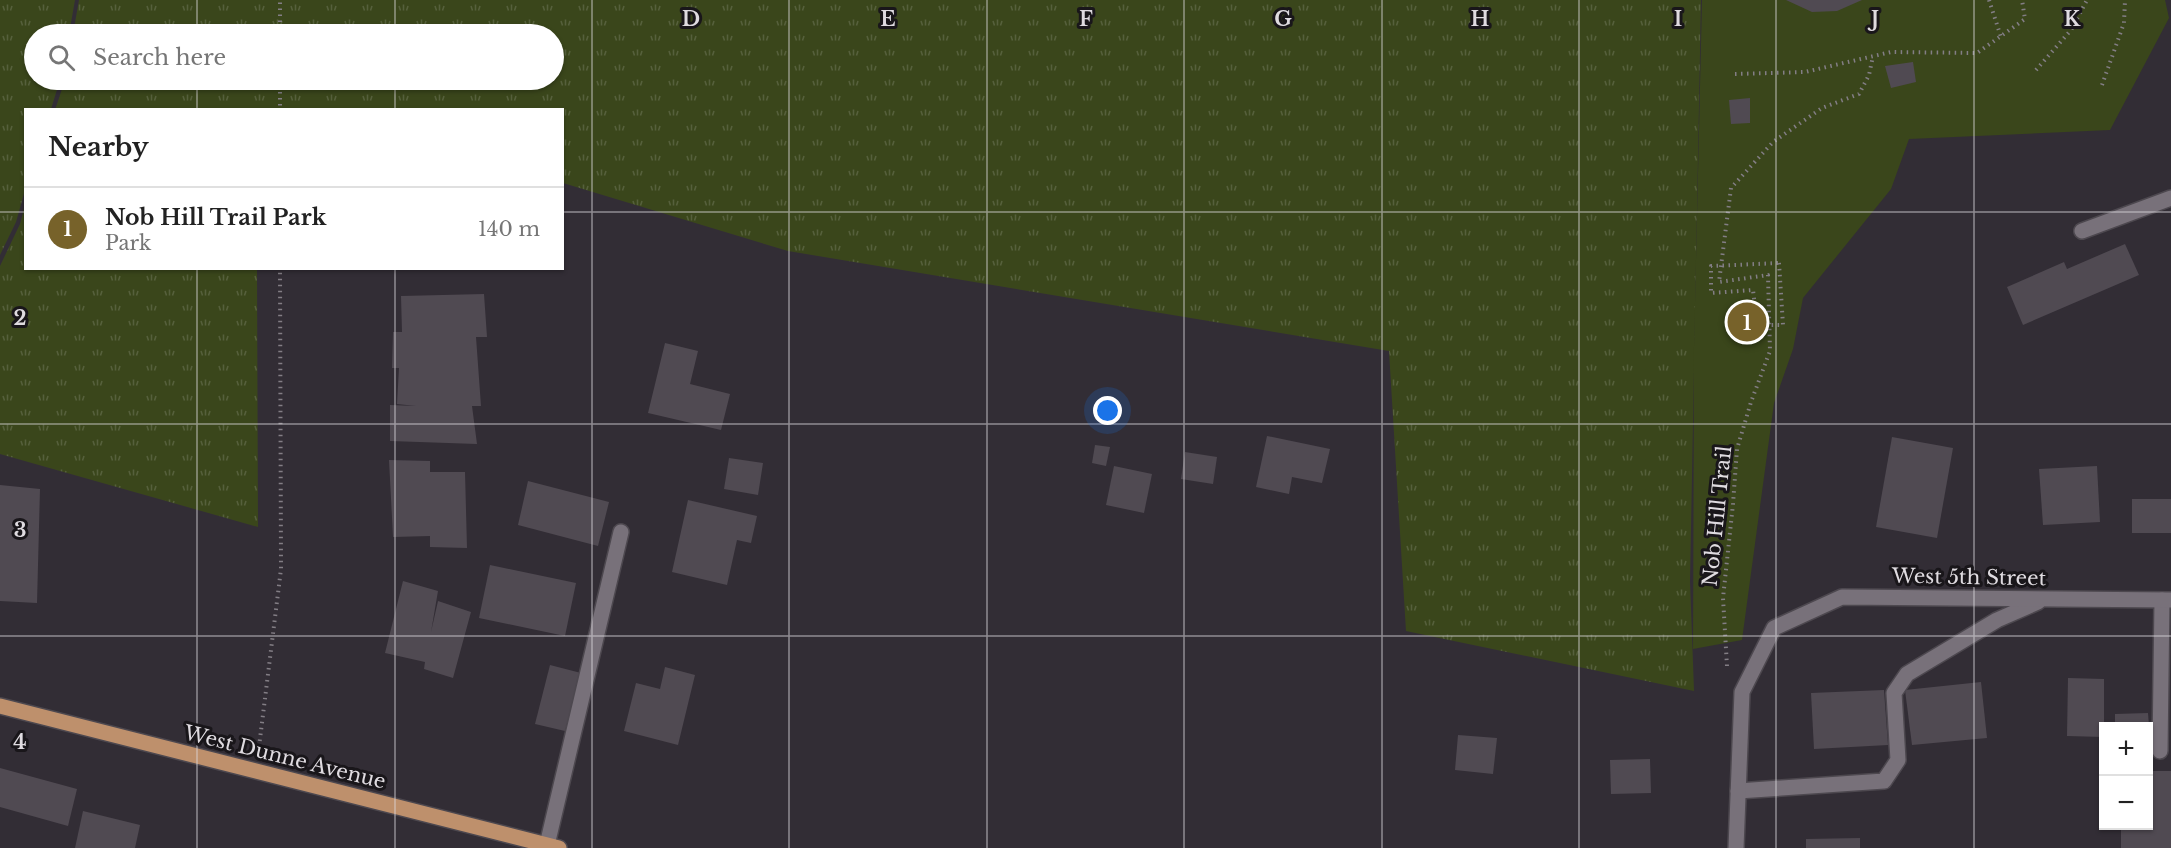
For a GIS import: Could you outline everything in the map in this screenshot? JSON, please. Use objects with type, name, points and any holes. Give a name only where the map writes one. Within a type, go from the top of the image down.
[{"type":"main road","name":"West Dunne Avenue","points":[[0,706],[553,846]]},
{"type":"street","points":[[2082,231],[2171,198]]},
{"type":"street","points":[[553,846],[621,532]]},
{"type":"street","name":"West 5th Street","points":[[1738,791],[1742,692],[1774,628],[1842,597],[2167,600]]},
{"type":"street","points":[[1736,848],[1738,791],[1884,781],[1898,760],[1894,693],[1907,674],[1997,620],[2043,599]]},
{"type":"street","points":[[2160,751],[2167,600]]},
{"type":"path","points":[[280,0],[280,24]]},
{"type":"path","points":[[1989,0],[2001,37]]},
{"type":"path","points":[[1735,74],[1806,72],[1891,52],[1977,52],[2025,19],[2022,0]]},
{"type":"path","points":[[2036,70],[2071,30],[2087,0]]},
{"type":"path","points":[[2102,85],[2124,23],[2125,0]]},
{"type":"path","name":"Nob Hill Trail","points":[[1725,644],[1723,598],[1737,449],[1770,351],[1768,275],[1719,282],[1731,188],[1773,141],[1822,108],[1859,94],[1869,75],[1873,56]]},
{"type":"path","points":[[280,90],[280,108]]},
{"type":"path","points":[[1779,263],[1783,325],[1757,325],[1753,290],[1711,293],[1710,266],[1779,263]]},
{"type":"path","points":[[256,771],[281,569],[280,270]]},
{"type":"green space","points":[[0,0],[75,0],[71,24],[24,24],[24,90],[57,90],[51,108],[24,108],[24,194],[16,222],[0,255]]},
{"type":"green space","points":[[79,0],[1701,0],[1690,581],[1694,691],[1406,631],[1389,351],[788,251],[564,183],[564,108],[56,108],[62,90],[564,90],[564,24],[75,24]]},
{"type":"green space","points":[[1702,0],[2165,0],[2169,18],[2110,130],[1909,139],[1891,189],[1803,298],[1793,349],[1774,403],[1742,640],[1693,649],[1694,346]]},
{"type":"green space","points":[[24,209],[24,270],[257,270],[258,527],[0,454],[0,266],[20,224]]},
{"type":"building","points":[[1786,0],[1862,0],[1837,11],[1812,12]]},
{"type":"building","points":[[1913,62],[1916,82],[1891,88],[1885,66]]},
{"type":"building","points":[[1750,98],[1750,123],[1731,124],[1729,100]]},
{"type":"building","points":[[2125,244],[2139,275],[2023,325],[2007,287],[2064,262],[2067,269]]},
{"type":"building","points":[[484,294],[487,337],[476,337],[481,406],[472,406],[477,444],[390,441],[390,405],[416,406],[397,404],[399,368],[392,368],[393,332],[402,332],[401,296]]},
{"type":"building","points":[[665,343],[698,351],[690,384],[730,394],[721,430],[648,413]]},
{"type":"building","points":[[1267,436],[1330,449],[1322,483],[1292,477],[1289,494],[1256,487]]},
{"type":"building","points":[[1892,437],[1953,448],[1937,538],[1876,527]]},
{"type":"building","points":[[1095,445],[1110,447],[1106,466],[1092,463]]},
{"type":"building","points":[[1185,452],[1217,457],[1213,484],[1181,479]]},
{"type":"building","points":[[729,458],[763,463],[758,495],[724,489]]},
{"type":"building","points":[[389,460],[430,461],[430,472],[465,472],[467,548],[430,547],[430,536],[393,537]]},
{"type":"building","points":[[1114,466],[1152,474],[1144,513],[1106,505]]},
{"type":"building","points":[[2097,466],[2100,522],[2043,525],[2039,469]]},
{"type":"building","points":[[528,481],[609,502],[598,546],[518,525]]},
{"type":"building","points":[[0,485],[40,489],[37,603],[0,601]]},
{"type":"building","points":[[2132,499],[2171,499],[2171,533],[2132,533]]},
{"type":"building","points":[[688,500],[757,516],[751,543],[737,540],[727,585],[672,572]]},
{"type":"building","points":[[490,565],[576,583],[565,636],[479,618]]},
{"type":"building","points":[[403,581],[438,591],[431,632],[438,601],[471,612],[453,678],[424,669],[425,662],[385,653]]},
{"type":"building","points":[[550,665],[581,673],[565,731],[535,724]]},
{"type":"building","points":[[665,667],[695,675],[678,745],[624,731],[636,683],[660,689]]},
{"type":"building","points":[[2068,678],[2104,679],[2104,722],[2099,722],[2099,737],[2067,736]]},
{"type":"building","points":[[1981,682],[1987,738],[1912,745],[1905,690]]},
{"type":"building","points":[[1884,690],[1888,745],[1814,749],[1811,693]]},
{"type":"building","points":[[2148,713],[2149,722],[2115,722],[2115,714]]},
{"type":"building","points":[[1458,735],[1497,738],[1493,774],[1455,770]]},
{"type":"building","points":[[1650,759],[1651,793],[1611,794],[1610,760]]},
{"type":"building","points":[[0,768],[77,789],[68,826],[0,807]]},
{"type":"building","points":[[2153,771],[2171,771],[2171,848],[2121,848],[2121,830],[2153,830]]},
{"type":"building","points":[[83,811],[140,825],[135,848],[75,848]]},
{"type":"building","points":[[1860,838],[1860,848],[1806,848],[1806,839]]},
{"type":"place","name":"Nob Hill Trail Park","points":[[1747,322]]}]
